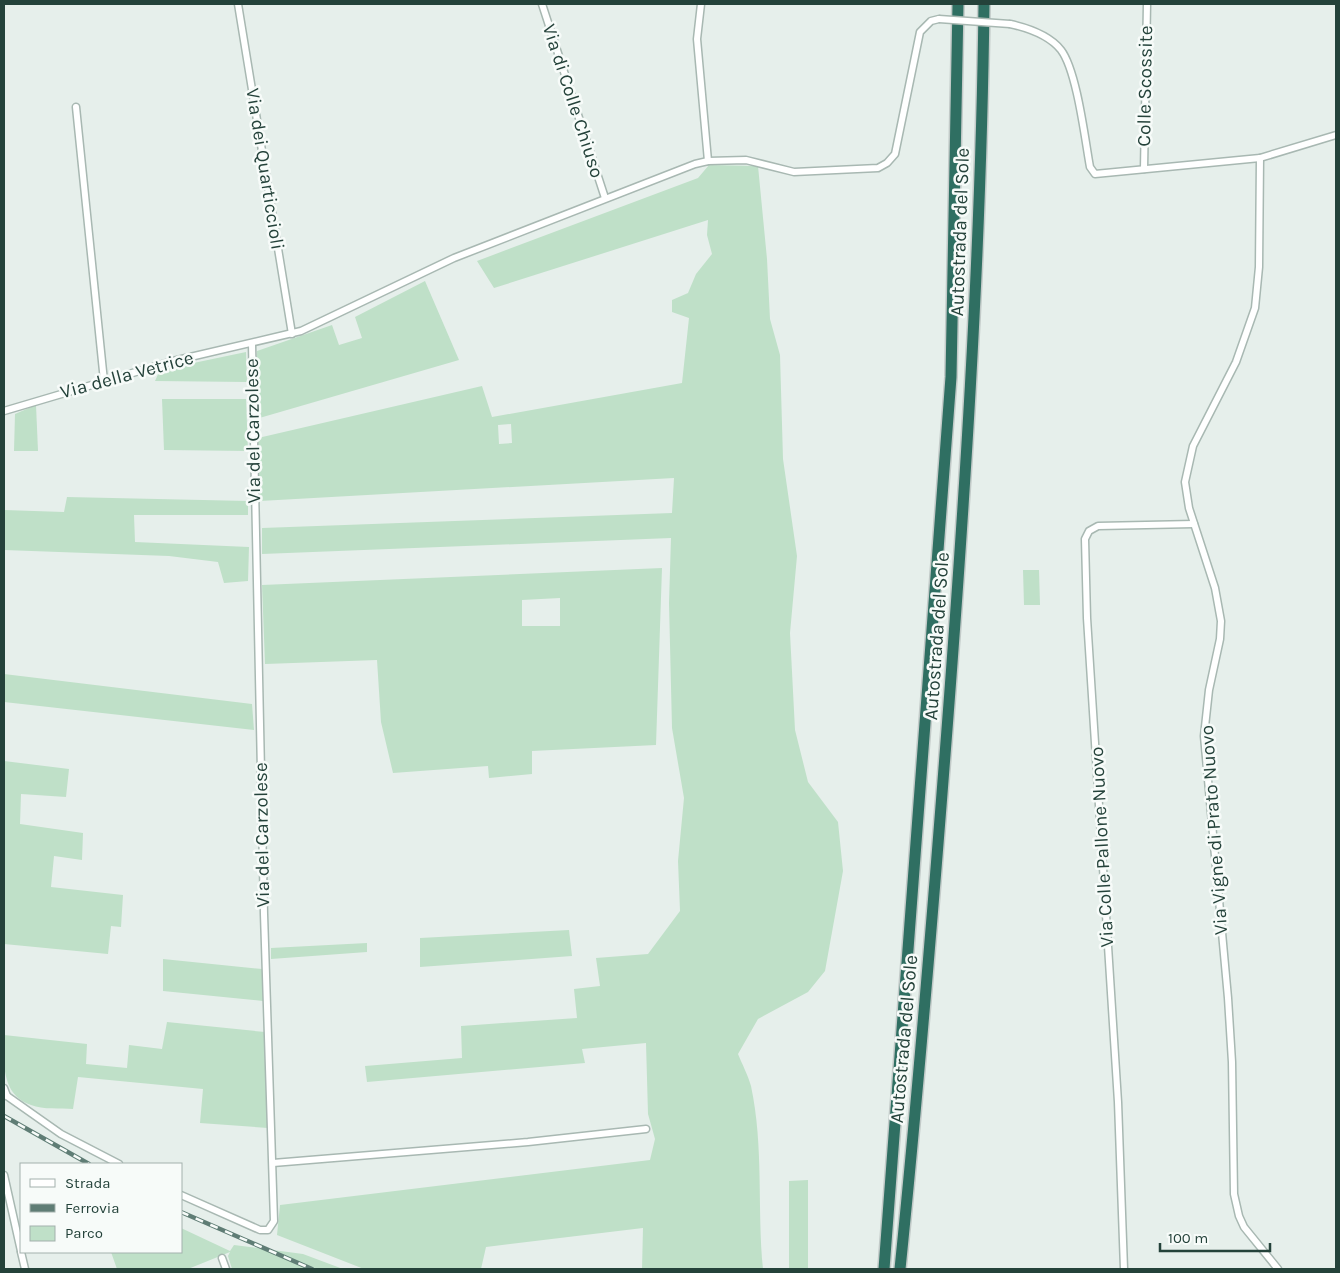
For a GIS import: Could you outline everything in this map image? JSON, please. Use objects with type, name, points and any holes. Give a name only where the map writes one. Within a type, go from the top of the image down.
[{"type":"highway","name":"Autostrada del Sole","points":[[884,1269],[951,377],[958,4]]},
{"type":"highway","name":"Autostrada del Sole","points":[[900,1269],[918,1090],[958,591],[975,306],[984,4]]},
{"type":"street","name":"Via dei Quarticcioli","points":[[238,4],[292,334]]},
{"type":"street","name":"Via di Colle Chiuso","points":[[542,4],[605,198]]},
{"type":"street","points":[[701,4],[697,39],[708,161],[746,160],[794,172],[870,169],[887,163],[895,154],[917,40],[925,25],[939,19],[1010,24],[1041,35],[1055,44],[1064,54],[1081,112],[1092,172],[1101,175],[1260,158],[1336,135]]},
{"type":"street","name":"Colle Scossite","points":[[1144,169],[1147,4]]},
{"type":"street","points":[[76,107],[104,381]]},
{"type":"street","name":"Via Vigne di Prato Nuovo","points":[[1260,158],[1260,266],[1255,308],[1236,362],[1193,446],[1185,482],[1186,499],[1209,566],[1221,622],[1220,639],[1209,690],[1204,736],[1228,998],[1232,1062],[1234,1194],[1241,1222],[1278,1269]]},
{"type":"street","name":"Via della Vetrice","points":[[4,412],[181,359],[292,334],[345,311],[454,258],[679,169],[708,161]]},
{"type":"street","name":"Via del Carzolese","points":[[182,1195],[255,1228],[268,1230],[272,1226],[275,1216],[264,904],[252,344]]},
{"type":"street","name":"Via Colle Pallone Nuovo","points":[[1124,1269],[1118,1102],[1088,618],[1085,539],[1089,531],[1098,526],[1194,524]]},
{"type":"street","points":[[4,1088],[5,1098],[61,1134],[116,1163]]},
{"type":"street","points":[[273,1164],[518,1143],[646,1129]]},
{"type":"street","points":[[4,1176],[20,1248]]},
{"type":"street","points":[[21,1253],[25,1269]]},
{"type":"street","points":[[222,1258],[226,1269]]},
{"type":"green space","points":[[709,165],[758,166],[767,259],[770,319],[780,355],[783,459],[797,556],[790,633],[795,730],[808,782],[838,822],[843,871],[825,971],[808,992],[758,1019],[738,1054],[750,1082],[758,1132],[763,1269],[642,1269],[643,1228],[486,1247],[481,1269],[364,1269],[277,1235],[280,1205],[650,1160],[655,1139],[648,1114],[646,1043],[582,1049],[585,1063],[367,1082],[365,1066],[462,1058],[461,1026],[577,1018],[574,989],[600,986],[596,958],[648,954],[680,911],[678,861],[684,798],[672,728],[669,603],[671,538],[262,554],[262,528],[672,513],[674,478],[260,501],[258,438],[482,386],[492,417],[682,383],[689,318],[672,312],[672,300],[688,293],[696,274],[712,254],[707,235],[708,220],[494,288],[477,261],[698,178]],"holes":[[[511,424],[512,443],[499,444],[498,425]]]},
{"type":"green space","points":[[425,281],[459,360],[256,419],[257,351],[332,325],[339,345],[362,338],[355,317]]},
{"type":"green space","points":[[246,352],[247,382],[155,381],[160,370]]},
{"type":"green space","points":[[162,399],[246,399],[248,451],[164,450]]},
{"type":"green space","points":[[36,405],[38,451],[14,451],[15,414]]},
{"type":"green space","points":[[67,497],[248,501],[248,515],[134,515],[135,542],[249,547],[248,581],[224,583],[218,562],[169,556],[4,550],[4,510],[64,512]]},
{"type":"green space","points":[[662,568],[656,745],[532,751],[532,774],[489,778],[488,766],[393,773],[381,722],[377,660],[265,664],[262,585]],"holes":[[[560,598],[560,626],[522,626],[522,600]]]},
{"type":"green space","points":[[1023,570],[1039,570],[1040,605],[1024,605]]},
{"type":"green space","points":[[4,674],[252,704],[254,730],[4,702]]},
{"type":"green space","points":[[4,761],[69,769],[66,797],[21,794],[20,824],[83,833],[82,860],[54,856],[51,887],[123,895],[121,927],[111,926],[108,954],[4,944]]},
{"type":"green space","points":[[569,930],[572,956],[420,967],[420,938]]},
{"type":"green space","points":[[367,943],[367,952],[271,959],[271,948]]},
{"type":"green space","points":[[163,959],[262,969],[263,1001],[163,991]]},
{"type":"green space","points":[[167,1022],[265,1032],[268,1128],[200,1123],[203,1089],[78,1077],[73,1109],[36,1107],[21,1100],[9,1085],[4,1066],[4,1035],[87,1044],[86,1064],[127,1068],[129,1045],[162,1049]]},
{"type":"green space","points":[[808,1180],[808,1269],[789,1269],[789,1181]]},
{"type":"green space","points":[[182,1228],[230,1251],[234,1245],[303,1254],[343,1269],[232,1269],[228,1256],[230,1252],[188,1269],[117,1269],[111,1253],[182,1253]]},
{"type":"railway","points":[[4,1116],[87,1163]]},
{"type":"railway","points":[[182,1212],[312,1269]]}]
